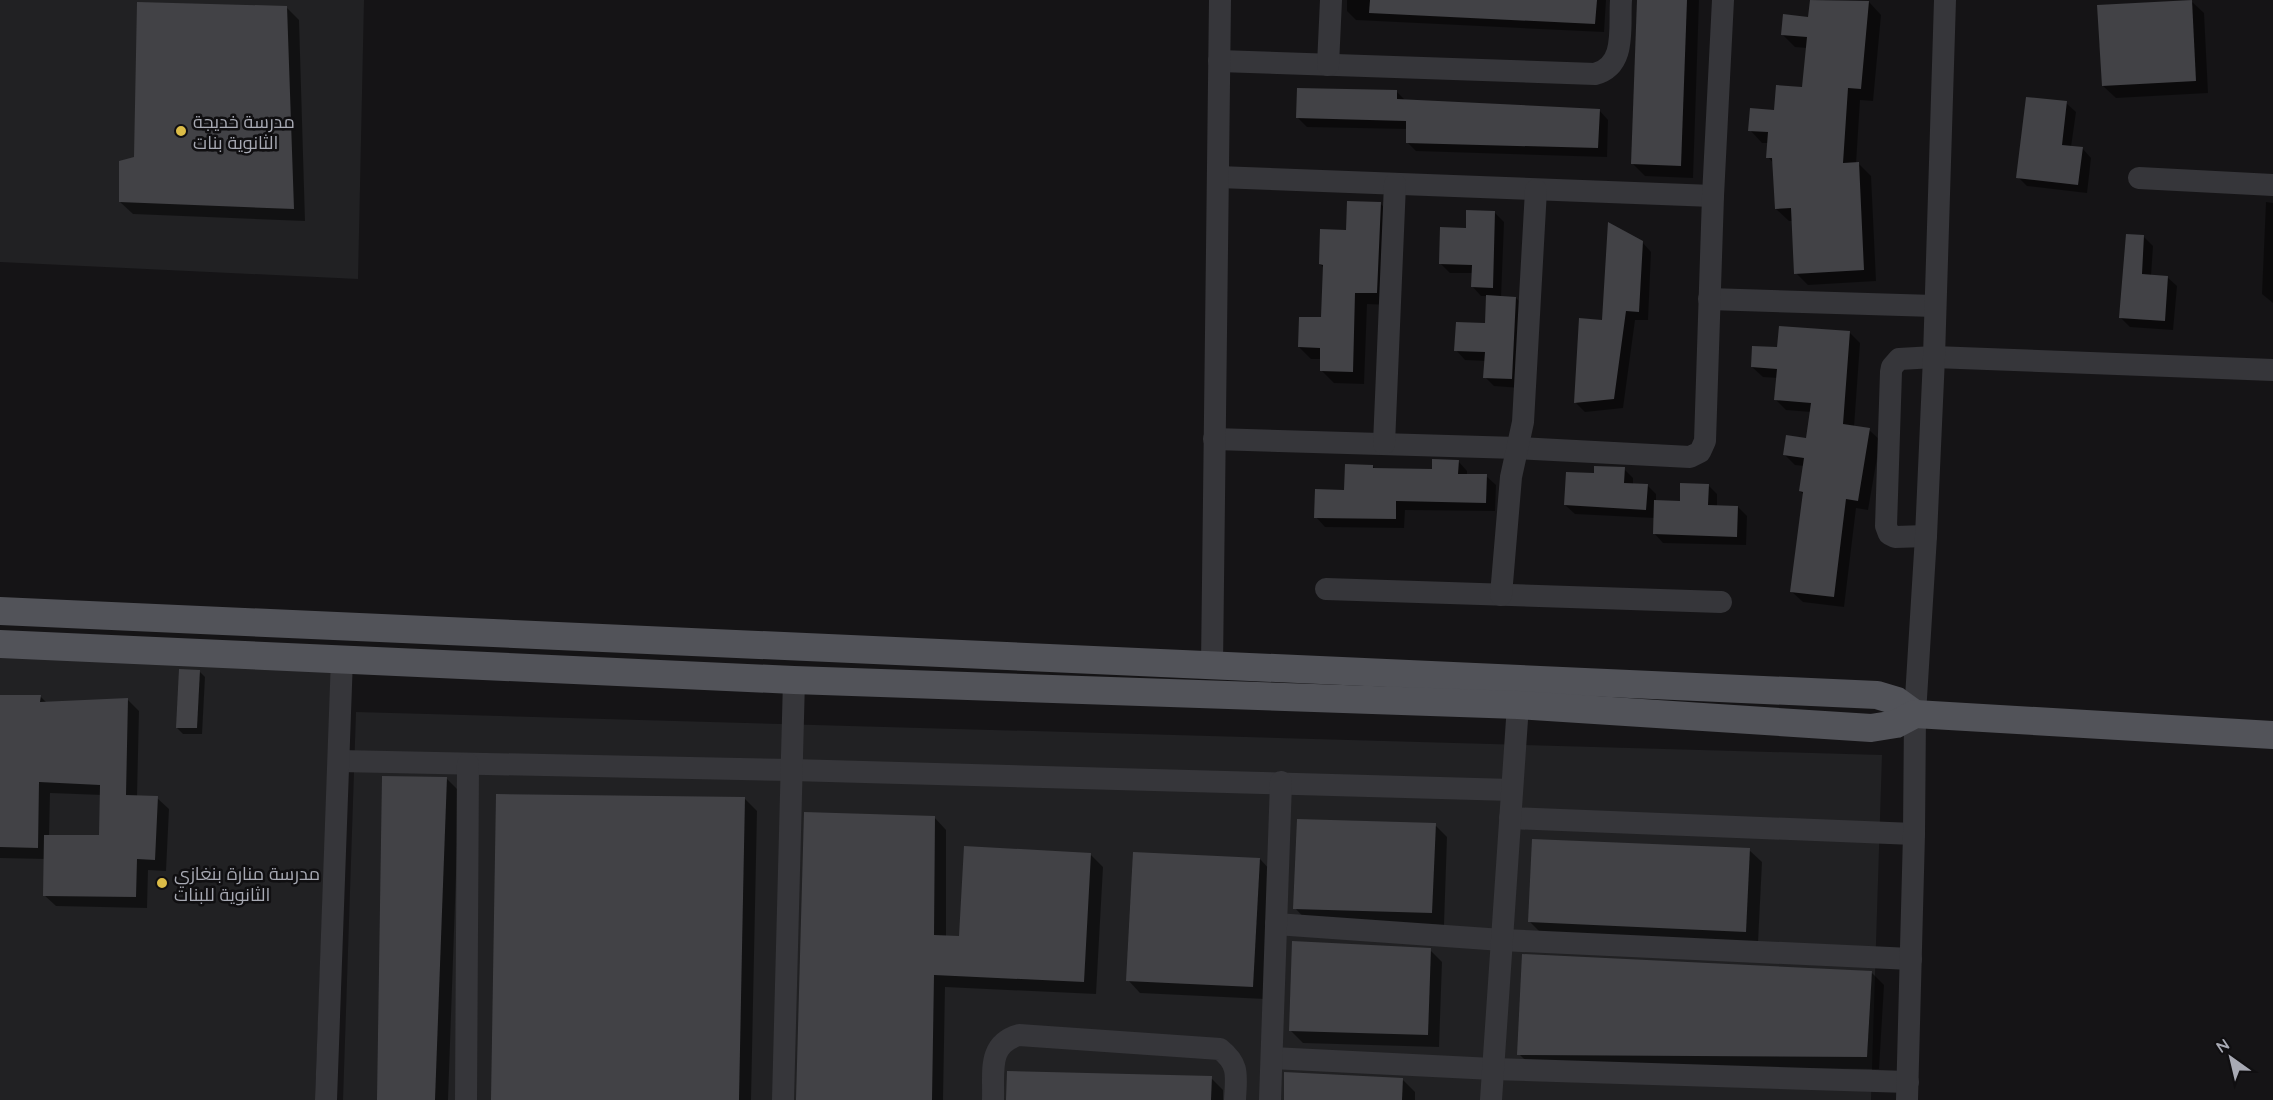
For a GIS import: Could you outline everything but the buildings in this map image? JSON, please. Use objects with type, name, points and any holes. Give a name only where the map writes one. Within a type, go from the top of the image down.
[{"type":"main road","points":[[0,611],[1877,695],[1897,701],[1915,714]]},
{"type":"main road","points":[[0,644],[794,680],[1518,705],[1871,728],[1896,724],[1915,714],[2273,735]]},
{"type":"street","points":[[1212,665],[1220,0]]},
{"type":"street","points":[[1328,65],[1330,0]]},
{"type":"street","points":[[1219,61],[1594,74],[1609,69],[1618,57],[1621,0]]},
{"type":"street","points":[[1214,439],[1517,448],[1690,457],[1700,452],[1705,441],[1713,196],[1723,0]]},
{"type":"street","points":[[1272,1058],[1907,1091],[1915,714],[1934,357],[1945,0]]},
{"type":"street","points":[[1218,177],[1713,196]]},
{"type":"street","points":[[2139,178],[2273,185]]},
{"type":"street","points":[[1384,444],[1395,184]]},
{"type":"street","points":[[1501,595],[1511,477],[1523,422],[1536,190]]},
{"type":"street","points":[[1709,299],[1934,306]]},
{"type":"street","points":[[1926,536],[1894,537],[1887,530],[1891,372],[1895,363],[1904,357],[2273,370]]},
{"type":"street","points":[[1326,590],[1721,602]]},
{"type":"street","points":[[326,1100],[342,658]]},
{"type":"street","points":[[783,1100],[794,680]]},
{"type":"street","points":[[1491,1100],[1518,705]]},
{"type":"street","points":[[339,761],[1281,782],[1512,790]]},
{"type":"street","points":[[466,1100],[468,764]]},
{"type":"street","points":[[1270,1100],[1281,782]]},
{"type":"street","points":[[1510,818],[1914,834]]},
{"type":"street","points":[[1276,924],[1502,940],[1911,959]]},
{"type":"street","points":[[993,1100],[994,1059],[999,1046],[1008,1038],[1019,1035],[1220,1048],[1231,1058],[1236,1070],[1235,1100]]},
{"type":"shaded area","name":"مدرسة خديجة الثانوية بنات","points":[[0,0],[364,0],[358,279],[0,262]]},
{"type":"shaded area","name":"مدرسة منارة بنغازي الثانوية للبنات","points":[[0,653],[332,666],[315,1100],[0,1100]]},
{"type":"shaded area","points":[[356,712],[1882,755],[1871,1100],[343,1100]]},
{"type":"place","name":"مدرسة خديجة الثانوية بنات","points":[[181,131]]},
{"type":"place","name":"مدرسة منارة بنغازي الثانوية للبنات","points":[[162,883]]}]
